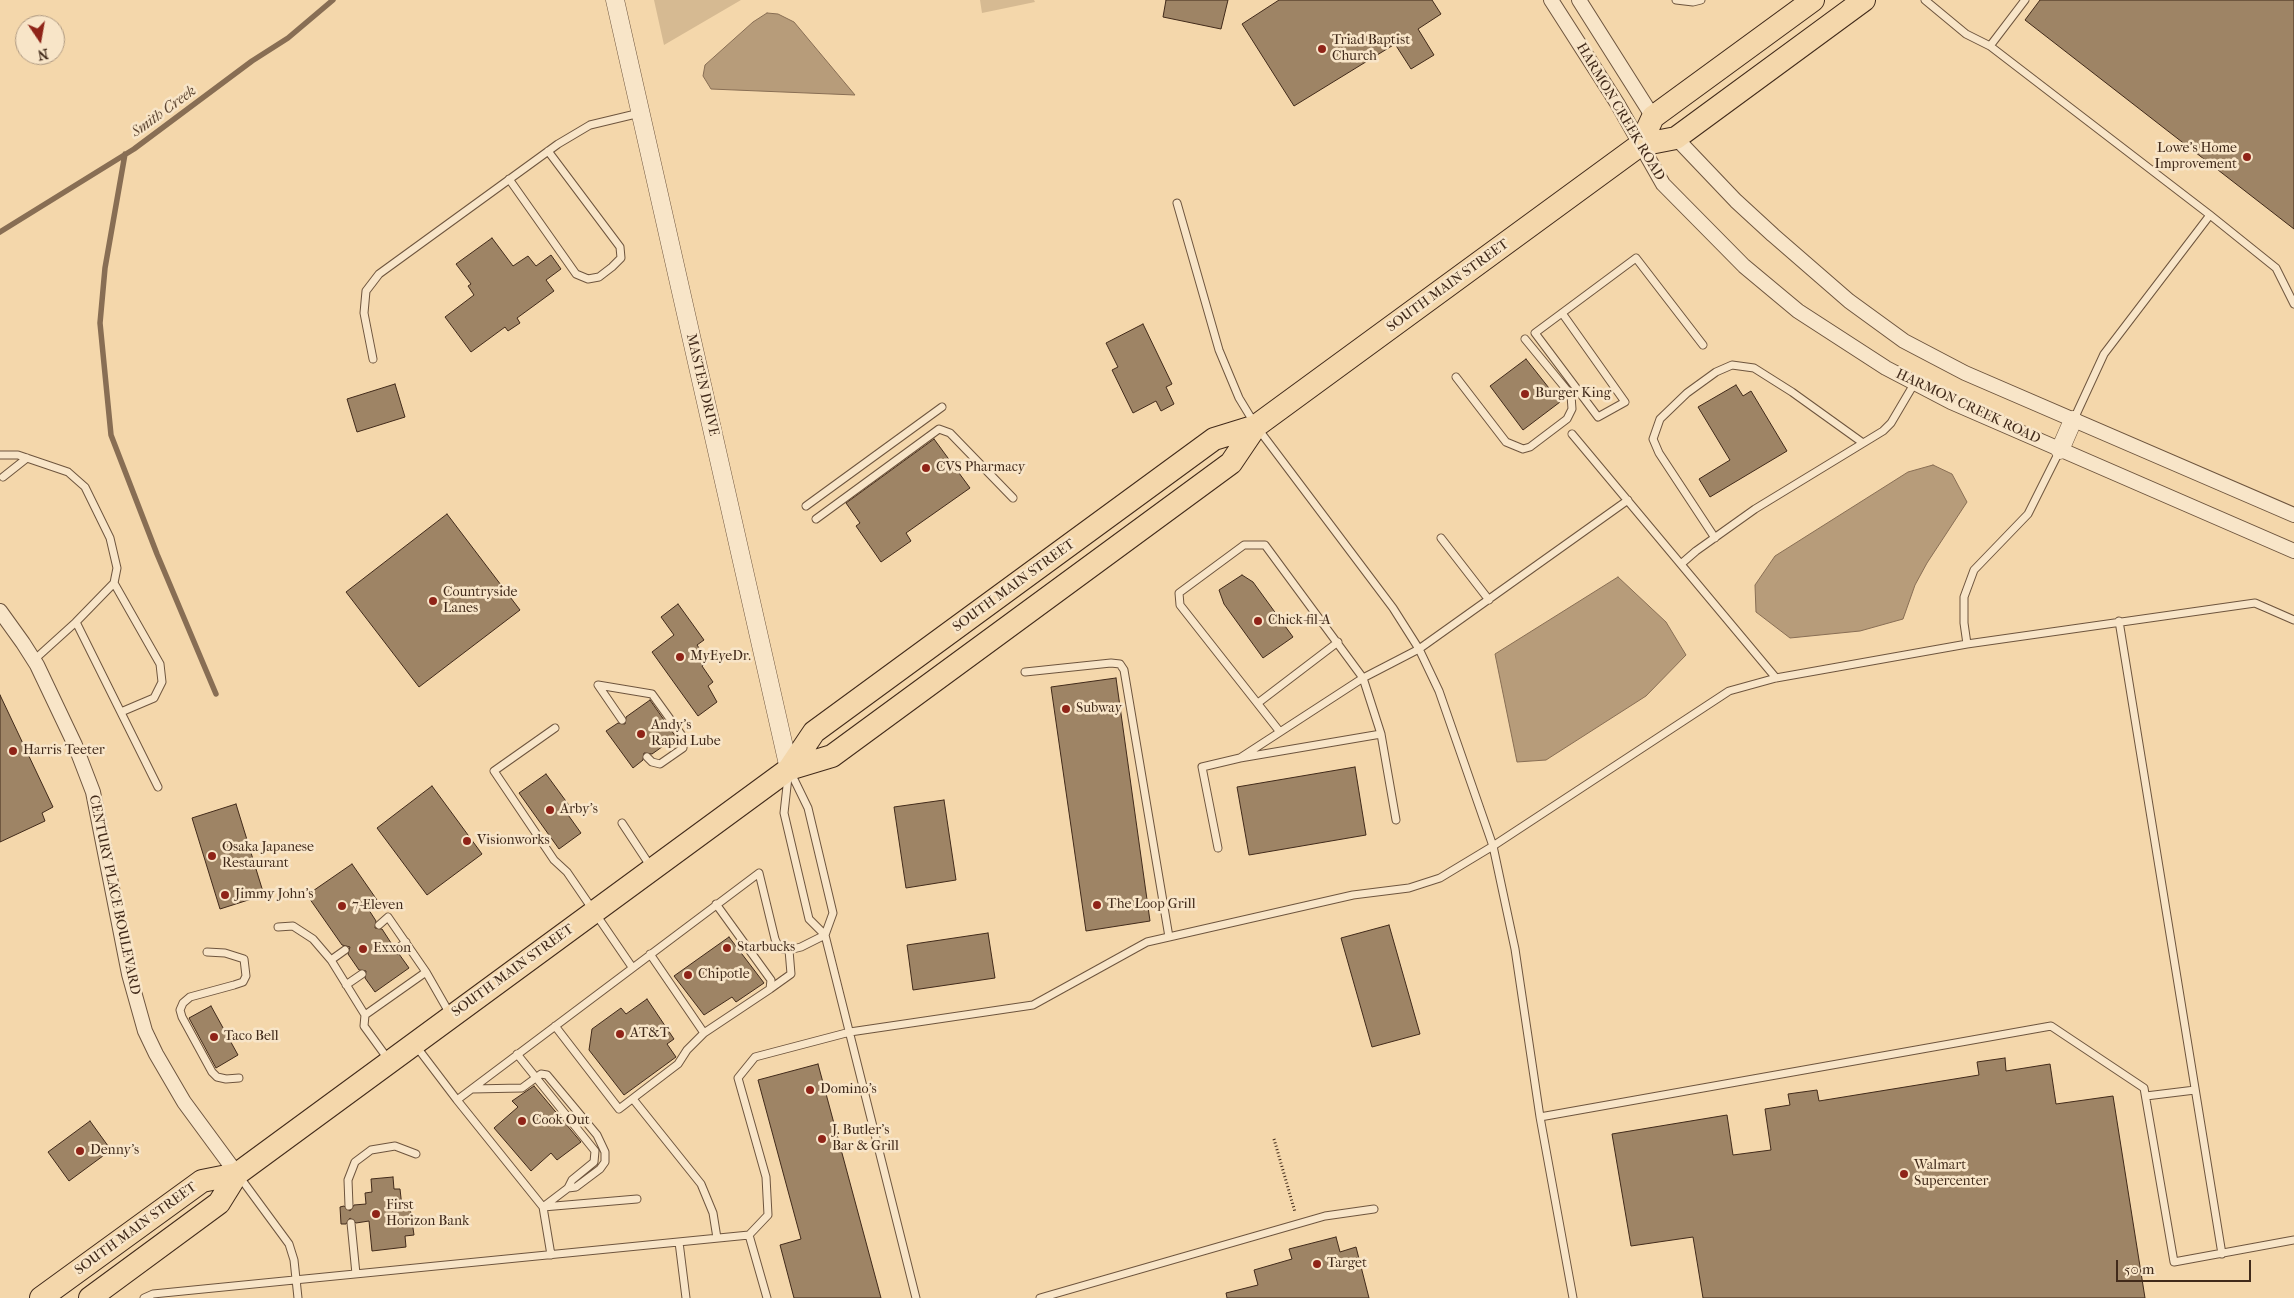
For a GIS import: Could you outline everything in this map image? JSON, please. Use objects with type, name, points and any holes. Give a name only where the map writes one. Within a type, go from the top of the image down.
[{"type":"main road","name":"SOUTH MAIN STREET","points":[[1640,145],[1653,117],[1813,0]]},
{"type":"main road","name":"SOUTH MAIN STREET","points":[[789,769],[814,732],[1214,439],[1256,426],[1640,145],[1676,138],[1864,0]]},
{"type":"main road","name":"SOUTH MAIN STREET","points":[[90,1298],[219,1203],[237,1174],[652,869],[789,769],[832,756],[1231,463],[1256,426]]},
{"type":"main road","name":"SOUTH MAIN STREET","points":[[41,1298],[202,1181],[237,1174]]},
{"type":"street","name":"MASTEN DRIVE","points":[[615,0],[789,769]]},
{"type":"street","name":"HARMON CREEK ROAD","points":[[1551,0],[1617,103],[1662,184],[1744,266],[1813,321],[1914,384],[2060,450],[2294,551]]},
{"type":"street","name":"HARMON CREEK ROAD","points":[[1579,0],[1653,117],[1676,138],[1736,201],[1876,322],[1934,358],[2294,515]]},
{"type":"street","points":[[2060,450],[2073,420]]},
{"type":"street","name":"CENTURY PLACE BOULEVARD","points":[[0,611],[34,660],[75,745],[93,792],[129,974],[145,1031],[179,1094],[237,1174]]},
{"type":"lane","points":[[1676,0],[1693,2],[1701,0]]},
{"type":"lane","points":[[1925,0],[1966,34],[1990,46],[2276,268],[2294,304]]},
{"type":"lane","points":[[1990,46],[2025,0]]},
{"type":"lane","points":[[373,359],[364,313],[366,291],[379,274],[548,151],[590,126],[640,113]]},
{"type":"lane","points":[[509,179],[576,274],[588,279],[599,277],[621,258],[620,247],[548,151]]},
{"type":"lane","points":[[1177,203],[1219,350],[1239,398],[1256,426],[1393,608],[1419,649],[1439,691],[1493,846],[1515,949],[1540,1117],[1573,1298]]},
{"type":"lane","points":[[2073,420],[2104,354],[2210,215]]},
{"type":"lane","points":[[1562,313],[1625,402],[1598,416],[1535,332],[1636,258],[1703,345]]},
{"type":"lane","points":[[1456,377],[1506,442],[1523,449],[1530,447],[1567,419],[1572,409],[1571,395],[1525,339]]},
{"type":"lane","points":[[1715,538],[1659,453],[1653,439],[1660,419],[1687,393],[1716,372],[1732,365],[1754,368],[1792,392],[1863,443]]},
{"type":"lane","points":[[1681,564],[1755,510],[1863,443],[1891,423],[1914,384]]},
{"type":"lane","points":[[806,506],[942,407]]},
{"type":"lane","points":[[816,519],[940,429],[950,433],[1013,498]]},
{"type":"lane","points":[[1572,434],[1776,678]]},
{"type":"lane","points":[[1967,644],[1964,624],[1964,597],[1974,570],[2028,514],[2060,450]]},
{"type":"lane","points":[[0,455],[18,455],[68,472],[84,488],[110,538],[117,568],[114,583],[76,622],[34,660]]},
{"type":"lane","points":[[3,477],[27,458]]},
{"type":"lane","points":[[1240,758],[1363,678],[1419,649],[1628,500]]},
{"type":"lane","points":[[1441,538],[1489,600]]},
{"type":"lane","points":[[1280,732],[1180,605],[1180,593],[1244,545],[1265,545],[1363,678],[1381,734],[1396,820]]},
{"type":"lane","points":[[114,583],[160,664],[162,682],[154,698],[121,712]]},
{"type":"lane","points":[[144,1298],[154,1294],[749,1235],[768,1215],[766,1177],[738,1078],[755,1057],[850,1032],[1033,1005],[1148,942],[1353,895],[1409,888],[1440,878],[1493,846],[1729,691],[1776,678],[1967,644],[2255,603],[2294,620]]},
{"type":"lane","points":[[2119,621],[2222,1254]]},
{"type":"lane","points":[[76,622],[158,787]]},
{"type":"lane","points":[[1258,703],[1338,642]]},
{"type":"lane","points":[[1025,672],[1112,663],[1120,664],[1124,670],[1169,937]]},
{"type":"lane","points":[[622,720],[598,685],[652,694],[683,737],[683,748],[660,764],[652,762],[647,757]]},
{"type":"lane","points":[[555,728],[494,771],[554,860],[567,872],[632,967]]},
{"type":"lane","points":[[1218,848],[1202,767],[1240,758],[1381,734]]},
{"type":"lane","points":[[457,1100],[759,873],[774,939],[779,948],[789,950],[801,947],[824,935],[833,913],[808,808],[789,769]]},
{"type":"lane","points":[[789,769],[784,813],[808,919],[824,935],[916,1298]]},
{"type":"lane","points":[[622,823],[652,869]]},
{"type":"lane","points":[[716,904],[771,980],[770,989]]},
{"type":"lane","points":[[378,925],[388,918],[426,972],[451,1017]]},
{"type":"lane","points":[[278,927],[293,926],[306,934],[313,939],[331,960],[365,1015],[364,1026],[390,1062]]},
{"type":"lane","points":[[396,950],[406,942]]},
{"type":"lane","points":[[331,960],[346,950]]},
{"type":"lane","points":[[555,1026],[619,1109],[678,1064],[687,1050],[704,1033],[791,974],[789,950]]},
{"type":"lane","points":[[207,952],[225,953],[244,960],[246,976],[243,982],[190,997],[183,1003],[180,1010],[212,1072],[217,1077],[226,1080],[238,1078]]},
{"type":"lane","points":[[650,954],[704,1033]]},
{"type":"lane","points":[[365,1015],[426,972]]},
{"type":"lane","points":[[346,985],[362,974]]},
{"type":"lane","points":[[1540,1117],[2051,1026],[2144,1088],[2174,1262],[2294,1240]]},
{"type":"lane","points":[[415,1043],[457,1100],[542,1207],[551,1255]]},
{"type":"lane","points":[[516,1054],[596,1151],[594,1162],[572,1180],[568,1188],[542,1207]]},
{"type":"lane","points":[[472,1089],[522,1088],[541,1074],[547,1075],[596,1135],[605,1152],[605,1162],[600,1169],[576,1187],[568,1188]]},
{"type":"lane","points":[[2146,1096],[2195,1090]]},
{"type":"lane","points":[[633,1099],[701,1184],[713,1213],[717,1238]]},
{"type":"lane","points":[[349,1206],[348,1180],[355,1162],[372,1150],[395,1146],[416,1154]]},
{"type":"lane","points":[[237,1174],[289,1244],[294,1260],[298,1298]]},
{"type":"lane","points":[[542,1207],[637,1199]]},
{"type":"lane","points":[[1040,1298],[1325,1216],[1374,1210]]},
{"type":"lane","points":[[351,1223],[356,1274]]},
{"type":"lane","points":[[749,1235],[767,1298]]},
{"type":"lane","points":[[679,1242],[686,1298]]},
{"type":"path","points":[[1274,1140],[1298,1224]]},
{"type":"shaded area","points":[[654,0],[741,0],[664,45]]},
{"type":"shaded area","points":[[980,0],[1034,0],[1035,2],[982,13]]},
{"type":"shaded area","points":[[767,13],[778,14],[794,22],[855,95],[711,89],[703,76],[705,65],[753,22]]},
{"type":"shaded area","points":[[1933,465],[1952,474],[1967,502],[1927,563],[1915,585],[1903,619],[1860,631],[1790,638],[1756,612],[1755,585],[1775,556],[1908,472]]},
{"type":"shaded area","points":[[1618,577],[1666,622],[1686,655],[1646,696],[1546,760],[1517,762],[1495,654]]},
{"type":"building","points":[[1166,0],[1228,0],[1221,29],[1163,17]]},
{"type":"building","name":"Triad Baptist Church","points":[[1279,0],[1432,0],[1441,14],[1418,29],[1434,55],[1411,69],[1395,44],[1294,106],[1242,24]]},
{"type":"building","name":"Lowe's Home Improvement","points":[[2040,0],[2294,0],[2294,229],[2025,20]]},
{"type":"building","points":[[492,238],[513,266],[528,256],[536,266],[551,255],[561,269],[546,280],[554,291],[517,318],[520,323],[508,331],[505,327],[471,352],[445,317],[474,295],[468,286],[471,284],[456,264]]},
{"type":"building","points":[[1143,324],[1172,384],[1166,387],[1174,404],[1161,411],[1156,401],[1133,413],[1112,370],[1118,367],[1106,343]]},
{"type":"building","name":"Burger King","points":[[1526,359],[1560,402],[1523,430],[1490,386]]},
{"type":"building","points":[[395,384],[405,417],[357,432],[347,399]]},
{"type":"building","points":[[1736,385],[1743,396],[1751,391],[1787,451],[1710,497],[1699,479],[1730,460],[1698,407]]},
{"type":"building","name":"CVS Pharmacy","points":[[934,439],[970,488],[906,533],[911,541],[881,562],[856,526],[860,523],[846,503]]},
{"type":"building","name":"Countryside Lanes","points":[[447,514],[520,610],[419,687],[346,592]]},
{"type":"building","name":"Chick-fil-A","points":[[1242,575],[1253,582],[1293,637],[1263,658],[1224,604],[1219,590]]},
{"type":"building","name":"MyEyeDr.","points":[[678,604],[704,640],[697,645],[708,661],[702,666],[713,682],[708,686],[717,702],[698,716],[652,652],[674,635],[661,617]]},
{"type":"building","points":[[1116,678],[1150,921],[1086,931],[1051,687]]},
{"type":"building","name":"Harris Teeter","points":[[0,695],[53,807],[42,813],[45,821],[0,842]]},
{"type":"building","name":"Andy's Rapid Lube","points":[[650,700],[676,737],[652,754],[644,753],[643,760],[633,768],[606,731],[618,723],[625,724],[626,717]]},
{"type":"building","points":[[1355,767],[1366,835],[1249,855],[1237,787]]},
{"type":"building","name":"Arby's","points":[[546,774],[571,808],[566,812],[581,833],[559,849],[519,793]]},
{"type":"building","points":[[432,786],[482,854],[427,895],[377,828]]},
{"type":"building","points":[[944,800],[956,880],[906,888],[894,807]]},
{"type":"building","points":[[236,804],[264,895],[220,909],[192,818]]},
{"type":"building","points":[[352,864],[377,900],[367,907],[376,921],[375,928],[382,929],[393,946],[392,953],[399,954],[409,968],[375,992],[365,978],[366,971],[359,970],[348,954],[350,947],[342,945],[307,895]]},
{"type":"building","points":[[1389,925],[1420,1034],[1372,1047],[1341,938]]},
{"type":"building","points":[[988,933],[995,978],[913,990],[907,945]]},
{"type":"building","points":[[729,937],[764,983],[736,1002],[732,997],[704,1015],[674,976]]},
{"type":"building","points":[[647,999],[674,1039],[667,1044],[676,1057],[624,1095],[589,1050],[592,1029],[621,1008],[626,1014]]},
{"type":"building","name":"Taco Bell","points":[[211,1006],[238,1055],[216,1068],[189,1018]]},
{"type":"building","name":"Walmart Supercenter","points":[[2005,1058],[2006,1071],[2050,1064],[2056,1104],[2113,1096],[2145,1298],[1703,1298],[1693,1237],[1631,1246],[1612,1134],[1727,1115],[1733,1155],[1771,1150],[1765,1109],[1790,1105],[1788,1094],[1817,1090],[1819,1101],[1979,1075],[1977,1062]]},
{"type":"building","points":[[818,1064],[881,1298],[794,1298],[780,1245],[801,1239],[758,1080]]},
{"type":"building","points":[[534,1086],[581,1142],[557,1160],[551,1153],[531,1171],[494,1128],[518,1107],[512,1101]]},
{"type":"building","name":"Denny's","points":[[90,1121],[111,1150],[69,1181],[48,1152]]},
{"type":"building","name":"First Horizon Bank","points":[[393,1177],[394,1189],[400,1189],[402,1207],[410,1207],[414,1235],[405,1236],[406,1247],[372,1251],[369,1221],[356,1223],[350,1218],[346,1224],[341,1224],[340,1207],[344,1206],[350,1211],[354,1205],[366,1204],[365,1193],[372,1192],[371,1179]]},
{"type":"building","name":"Target","points":[[1336,1237],[1340,1252],[1356,1247],[1369,1298],[1227,1298],[1226,1293],[1258,1285],[1254,1270],[1292,1259],[1289,1249]]},
{"type":"waterway","name":"Smith Creek","points":[[0,232],[134,149],[252,61],[288,38],[333,0]]},
{"type":"waterway","points":[[125,154],[105,268],[100,323],[111,435],[157,554],[216,694]]},
{"type":"place","name":"Triad Baptist Church","points":[[1322,49]]},
{"type":"place","name":"Lowe's Home Improvement","points":[[2247,157]]},
{"type":"place","name":"Burger King","points":[[1525,394]]},
{"type":"place","name":"CVS Pharmacy","points":[[926,468]]},
{"type":"place","name":"Countryside Lanes","points":[[433,601]]},
{"type":"place","name":"Chick-fil-A","points":[[1258,621]]},
{"type":"place","name":"MyEyeDr.","points":[[680,657]]},
{"type":"place","name":"Subway","points":[[1066,709]]},
{"type":"place","name":"Andy's Rapid Lube","points":[[641,734]]},
{"type":"place","name":"Harris Teeter","points":[[13,751]]},
{"type":"place","name":"Arby's","points":[[550,810]]},
{"type":"place","name":"Visionworks","points":[[467,841]]},
{"type":"place","name":"Osaka Japanese Restaurant","points":[[212,856]]},
{"type":"place","name":"Jimmy John's","points":[[225,895]]},
{"type":"place","name":"The Loop Grill","points":[[1097,905]]},
{"type":"place","name":"7-Eleven","points":[[342,906]]},
{"type":"place","name":"Starbucks","points":[[727,948]]},
{"type":"place","name":"Exxon","points":[[363,949]]},
{"type":"place","name":"Chipotle","points":[[688,975]]},
{"type":"place","name":"AT&T","points":[[620,1034]]},
{"type":"place","name":"Taco Bell","points":[[214,1037]]},
{"type":"place","name":"Domino's","points":[[810,1090]]},
{"type":"place","name":"Cook Out","points":[[522,1121]]},
{"type":"place","name":"J. Butler's Bar & Grill","points":[[822,1139]]},
{"type":"place","name":"Denny's","points":[[80,1151]]},
{"type":"place","name":"Walmart Supercenter","points":[[1904,1174]]},
{"type":"place","name":"First Horizon Bank","points":[[376,1214]]},
{"type":"place","name":"Target","points":[[1317,1264]]}]
